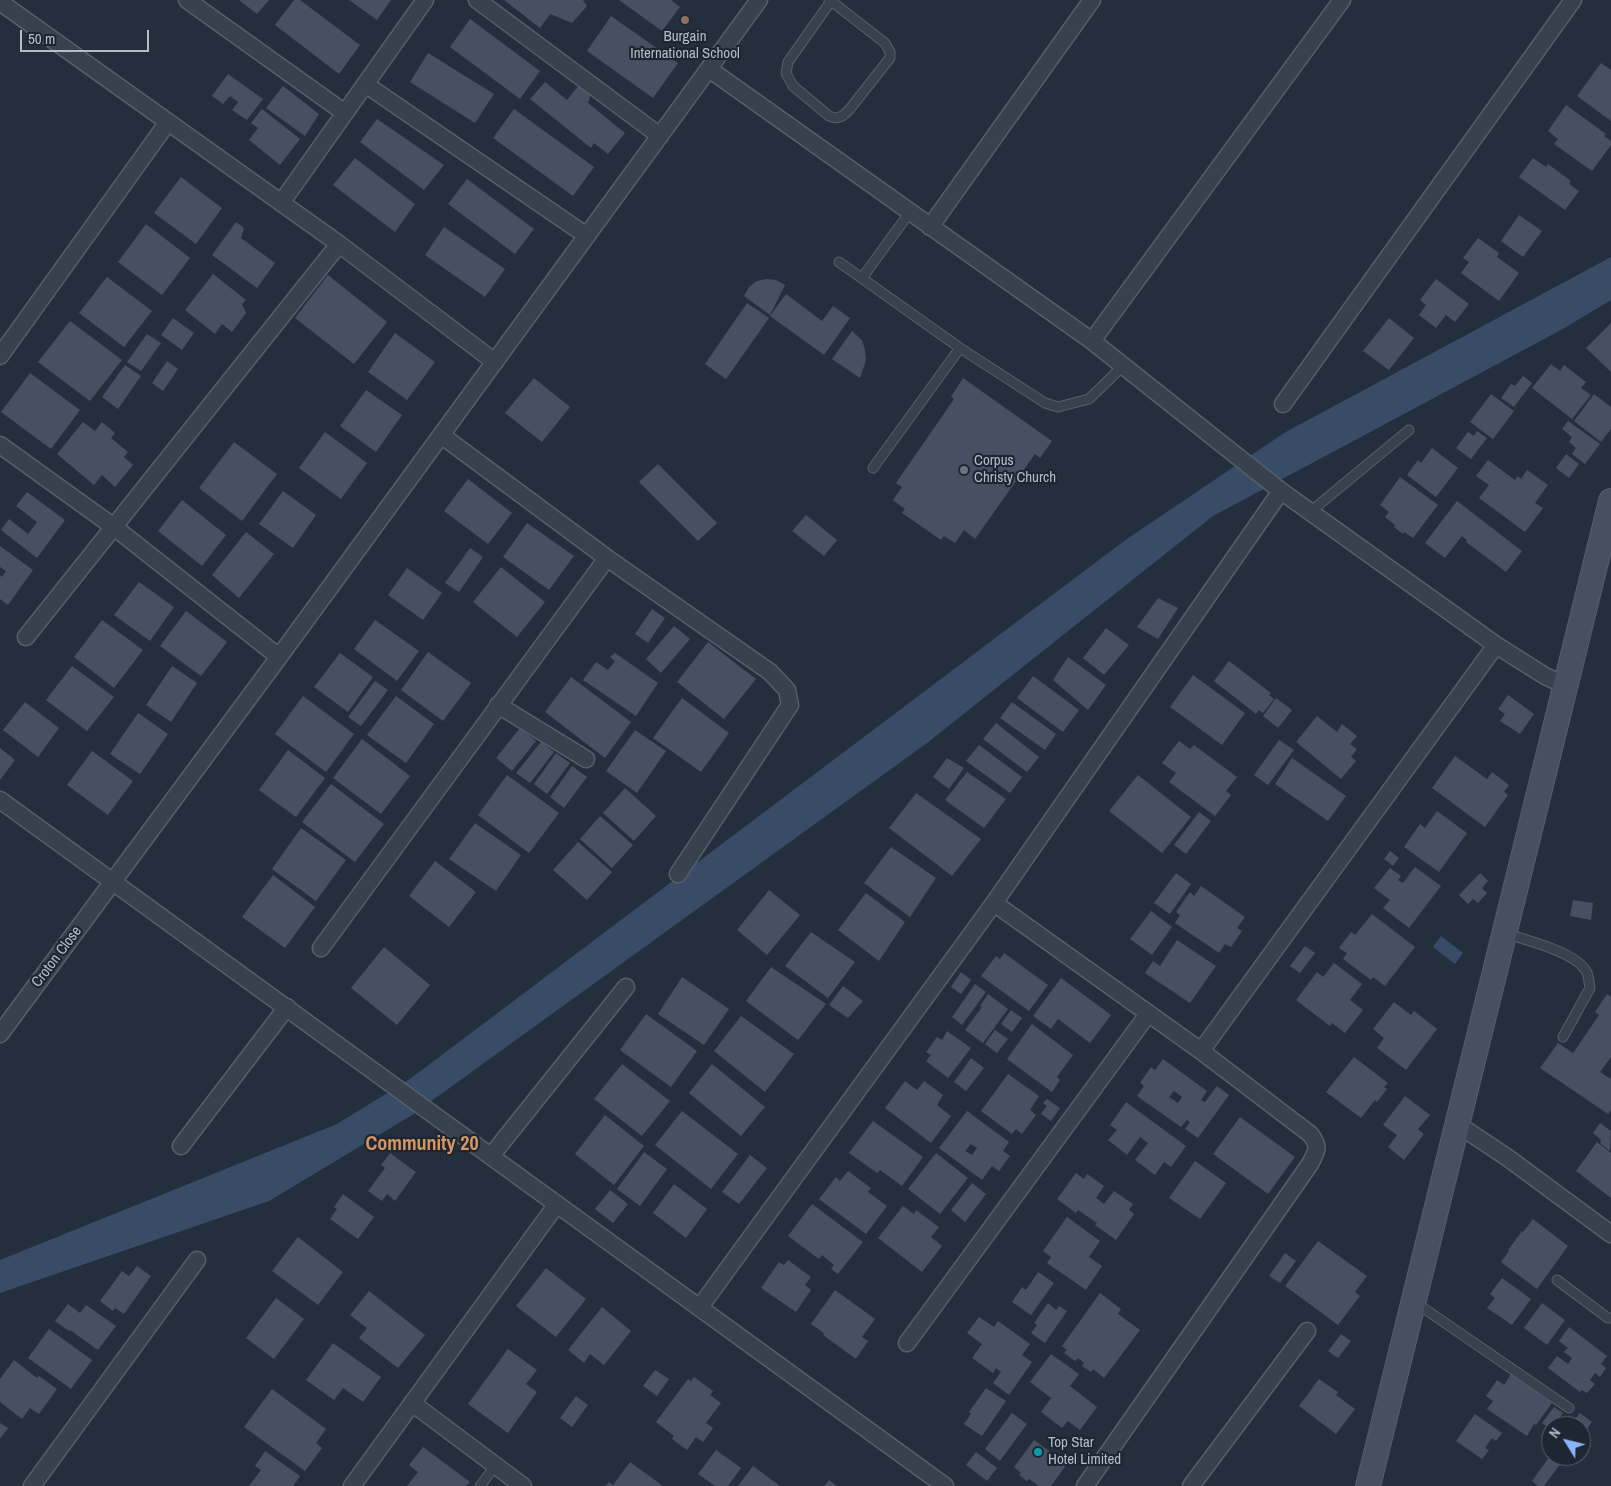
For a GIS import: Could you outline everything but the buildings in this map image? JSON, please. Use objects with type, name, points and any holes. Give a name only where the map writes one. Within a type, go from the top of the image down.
[{"type":"street","points":[[188,0],[345,113]]},
{"type":"street","points":[[281,203],[424,0]]},
{"type":"street","points":[[478,0],[660,136]]},
{"type":"street","points":[[930,227],[1092,0]]},
{"type":"street","points":[[1092,341],[1342,0]]},
{"type":"street","points":[[1283,404],[1573,0]]},
{"type":"street","points":[[0,2],[339,244],[495,362]]},
{"type":"street","name":"Croton Close","points":[[0,1034],[279,657],[709,69],[752,2]]},
{"type":"street","points":[[709,69],[1092,341],[1279,490],[1496,645],[1545,676],[1565,685]]},
{"type":"street","points":[[365,84],[587,236]]},
{"type":"street","points":[[0,356],[168,122]]},
{"type":"street","points":[[26,637],[339,244]]},
{"type":"street","points":[[441,435],[607,558],[770,672],[786,690],[790,704],[678,874]]},
{"type":"street","points":[[0,445],[114,527],[279,657]]},
{"type":"street","points":[[700,1307],[994,904],[1279,490]]},
{"type":"street","points":[[1368,1486],[1611,501]]},
{"type":"street","points":[[321,948],[607,558]]},
{"type":"street","points":[[1201,1051],[1496,645]]},
{"type":"street","points":[[498,705],[586,759]]},
{"type":"street","points":[[0,800],[700,1307],[937,1484]]},
{"type":"street","points":[[994,904],[1201,1051],[1310,1134],[1317,1145],[1316,1154],[1305,1172],[1085,1486]]},
{"type":"street","points":[[492,1156],[626,987]]},
{"type":"street","points":[[181,1146],[287,1007]]},
{"type":"street","points":[[907,1343],[1148,1014]]},
{"type":"street","points":[[1457,1124],[1508,1158],[1611,1234]]},
{"type":"street","points":[[352,1486],[558,1204]]},
{"type":"street","points":[[32,1486],[197,1260]]},
{"type":"street","points":[[1191,1486],[1308,1331]]},
{"type":"street","points":[[412,1403],[523,1486]]},
{"type":"lane","points":[[830,1],[885,43],[890,52],[890,58],[849,110],[842,117],[835,118],[829,116],[793,86],[786,73],[788,62],[830,1]]},
{"type":"lane","points":[[862,278],[910,212]]},
{"type":"lane","points":[[839,262],[960,348],[1045,403],[1058,407],[1089,399],[1123,366]]},
{"type":"lane","points":[[873,468],[960,348]]},
{"type":"lane","points":[[1310,512],[1409,430]]},
{"type":"lane","points":[[1504,933],[1564,953],[1581,964],[1587,973],[1590,988],[1563,1037]]},
{"type":"lane","points":[[1557,1280],[1608,1318],[1611,1318]]},
{"type":"lane","points":[[1413,1301],[1569,1408]]},
{"type":"lane","points":[[480,1486],[496,1465]]},
{"type":"water","points":[[1611,257],[1611,300],[1561,330],[1213,516],[927,743],[412,1115],[269,1201],[0,1293],[0,1260],[337,1124],[410,1079],[1124,541],[1284,433]]},
{"type":"water","points":[[1441,936],[1463,953],[1455,964],[1433,947]]},
{"type":"place","name":"Burgain International School","points":[[685,20]]},
{"type":"place","name":"Corpus Christy Church","points":[[964,470]]},
{"type":"place","name":"Top Star Hotel Limited","points":[[1038,1452]]},
{"type":"district","name":"Community 20","points":[[422,1145]]}]
